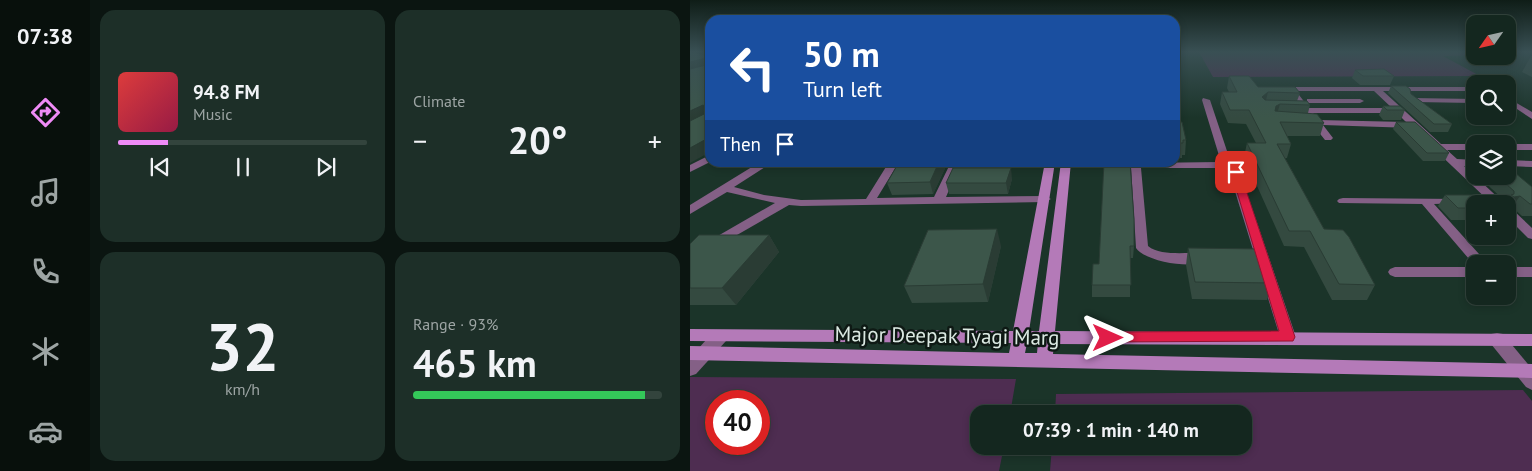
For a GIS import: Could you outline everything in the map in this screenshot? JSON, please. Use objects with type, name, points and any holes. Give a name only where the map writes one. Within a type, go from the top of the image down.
[{"type":"street","points":[[1270,89],[1466,88]]},
{"type":"street","points":[[1290,89],[1328,138]]},
{"type":"street","points":[[1347,89],[1370,110]]},
{"type":"street","points":[[1376,89],[1489,195]]},
{"type":"street","points":[[1400,89],[1428,111]]},
{"type":"street","points":[[1206,100],[1227,166]]},
{"type":"street","points":[[1415,100],[1466,101]]},
{"type":"street","points":[[1300,101],[1360,101]]},
{"type":"street","points":[[1516,106],[1532,116]]},
{"type":"street","points":[[1281,110],[1399,111]]},
{"type":"street","points":[[1296,122],[1414,125]]},
{"type":"street","points":[[1438,147],[1466,147]]},
{"type":"street","points":[[1516,147],[1532,148]]},
{"type":"street","points":[[690,169],[705,161]]},
{"type":"street","points":[[1454,162],[1466,163]]},
{"type":"street","points":[[1516,163],[1532,164]]},
{"type":"street","points":[[1180,165],[1227,166],[1236,172],[1258,258],[1288,337]]},
{"type":"street","points":[[690,210],[760,167]]},
{"type":"street","points":[[869,203],[891,167]]},
{"type":"street","points":[[938,202],[954,167]]},
{"type":"street","points":[[1016,361],[1049,167]]},
{"type":"street","points":[[1044,360],[1048,338],[1066,167]]},
{"type":"street","points":[[1136,167],[1142,248],[1147,254],[1156,258],[1214,258]]},
{"type":"street","points":[[728,188],[785,202],[869,203],[1045,200]]},
{"type":"street","points":[[1343,201],[1466,201]]},
{"type":"street","points":[[1425,201],[1474,255]]},
{"type":"street","points":[[690,258],[758,216],[785,202]]},
{"type":"street","points":[[1516,220],[1532,235]]},
{"type":"street","points":[[1396,272],[1466,272]]},
{"type":"street","points":[[1516,272],[1532,272]]},
{"type":"street","name":"Major Deepak Tyagi Marg","points":[[690,335],[1048,338],[1288,337],[1532,340]]},
{"type":"street","points":[[690,369],[698,352],[720,336]]},
{"type":"street","points":[[1497,339],[1529,375]]},
{"type":"street","name":"Major Deepak Tyagi Marg","points":[[698,352],[1016,361],[1044,360],[1529,375]]},
{"type":"shaded area","points":[[1211,74],[1478,75],[1213,77]]},
{"type":"shaded area","points":[[690,377],[1016,379],[1012,405],[970,405],[970,455],[1002,455],[999,471],[690,471]]},
{"type":"shaded area","points":[[1523,390],[1532,401],[1532,471],[1050,471],[1051,455],[1252,455],[1252,405],[1055,405],[1056,394]]},
{"type":"building","points":[[690,74],[705,74],[705,106],[703,105],[690,111]]},
{"type":"building","points":[[1360,74],[1391,74],[1394,76],[1363,76]]},
{"type":"building","points":[[1229,76],[1249,76],[1258,87],[1295,87],[1300,93],[1268,92],[1262,97],[1265,100],[1307,101],[1310,105],[1280,104],[1276,106],[1275,111],[1317,114],[1324,123],[1280,122],[1291,144],[1277,144],[1324,229],[1343,230],[1349,237],[1375,285],[1339,284],[1310,231],[1289,231],[1247,143],[1266,143],[1249,110],[1230,110],[1222,92],[1237,92]]},
{"type":"building","points":[[1391,86],[1406,86],[1410,89],[1411,94],[1452,124],[1434,124]]},
{"type":"building","points":[[1383,106],[1400,106],[1405,110],[1387,110]]},
{"type":"building","points":[[705,110],[705,140],[690,148],[690,121],[704,114]]},
{"type":"building","points":[[1180,122],[1182,122],[1186,140],[1183,140],[1183,143],[1180,143]]},
{"type":"building","points":[[1396,122],[1415,122],[1449,153],[1427,153]]},
{"type":"building","points":[[896,167],[937,167],[930,182],[887,183]]},
{"type":"building","points":[[1104,167],[1130,167],[1134,219],[1134,246],[1130,246],[1131,285],[1092,285],[1093,264],[1099,264]]},
{"type":"building","points":[[953,168],[1011,168],[1006,183],[946,183]]},
{"type":"building","points":[[1516,174],[1532,187],[1532,204],[1520,196],[1511,195],[1514,194],[1514,191],[1507,185],[1516,185]]},
{"type":"building","points":[[1445,195],[1466,195],[1466,208],[1458,208]]},
{"type":"building","points":[[997,229],[983,284],[904,286],[928,230]]},
{"type":"building","points":[[699,235],[769,235],[722,288],[690,288],[690,244]]},
{"type":"building","points":[[1188,248],[1261,249],[1272,283],[1195,282]]},
{"type":"route","points":[[1108,338],[1288,337],[1236,172]]}]
